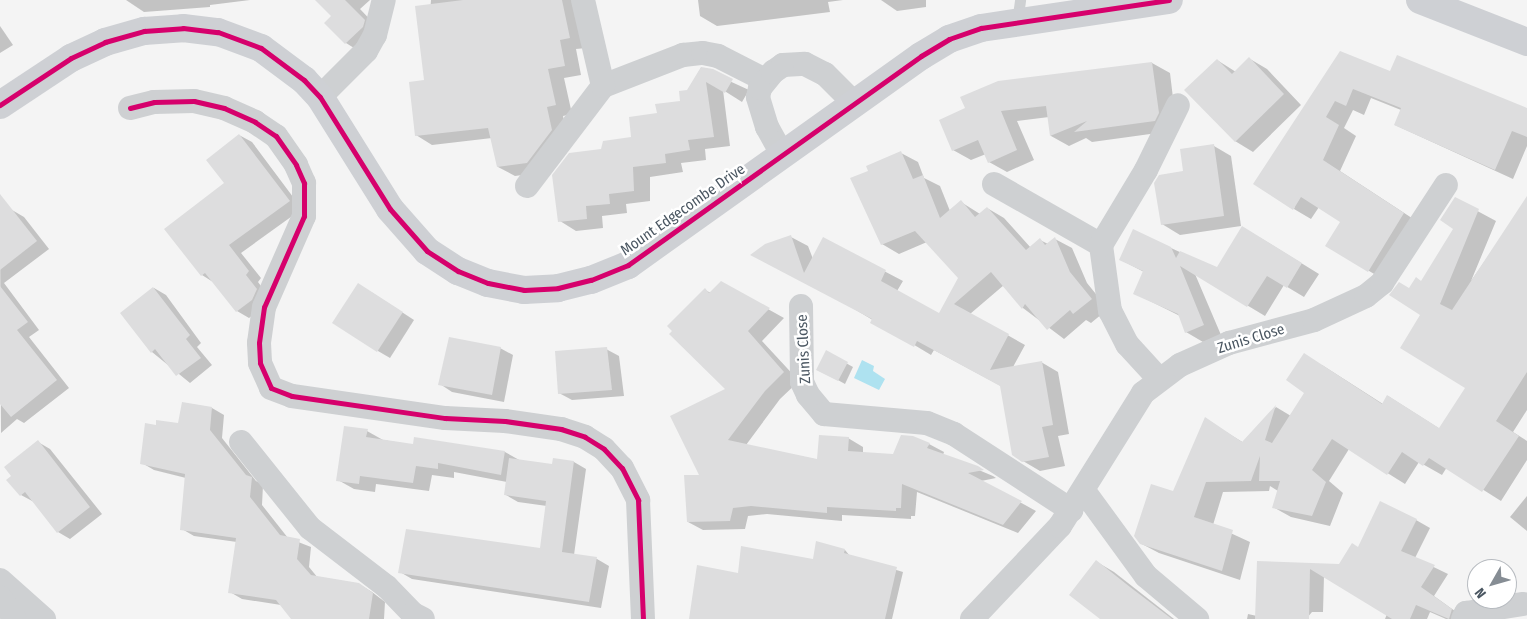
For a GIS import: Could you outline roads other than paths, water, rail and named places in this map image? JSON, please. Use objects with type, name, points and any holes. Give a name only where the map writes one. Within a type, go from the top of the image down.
[{"type":"street","points":[[320,97],[366,51],[375,35],[384,0]]},
{"type":"street","points":[[583,0],[603,86]]},
{"type":"street","name":"Mount Edgecombe Drive","points":[[0,105],[71,58],[105,42],[144,31],[183,28],[218,32],[261,48],[285,64],[320,97],[390,209],[427,251],[458,271],[488,283],[524,290],[558,288],[591,280],[628,265],[854,103],[949,39],[981,28],[1018,11],[1169,0]]},
{"type":"street","points":[[1420,0],[1527,42]]},
{"type":"street","points":[[527,186],[603,86],[683,55],[703,53],[718,56],[765,80]]},
{"type":"street","points":[[782,154],[767,128],[758,97],[765,80],[783,65],[805,64],[825,74],[854,103]]},
{"type":"street","points":[[130,108],[154,102],[194,100],[224,108],[255,122],[276,136],[296,165],[304,183],[304,216],[264,307],[259,342],[260,362],[271,388],[292,396],[445,418],[505,421],[561,429],[585,437],[604,449],[622,468],[638,500],[644,619]]},
{"type":"street","points":[[1159,379],[1127,344],[1110,311],[1101,245],[1146,170],[1178,105]]},
{"type":"street","points":[[994,184],[1101,245]]},
{"type":"street","name":"Zunis Close","points":[[972,619],[1060,526],[1143,393],[1159,379],[1180,365],[1229,343],[1314,320],[1366,296],[1382,283],[1446,185]]},
{"type":"street","name":"Zunis Close","points":[[801,306],[802,382],[812,401],[824,414],[928,423],[954,434],[1071,510]]},
{"type":"street","points":[[241,442],[310,528],[327,544],[387,587],[412,614],[423,619]]},
{"type":"street","points":[[1084,490],[1146,576],[1197,619]]},
{"type":"street","points":[[0,580],[44,619]]},
{"type":"street","points":[[0,597],[15,619]]},
{"type":"street","points":[[1463,619],[1466,613],[1523,604]]},
{"type":"water","points":[[862,360],[874,366],[873,371],[885,379],[879,390],[854,378]]}]
